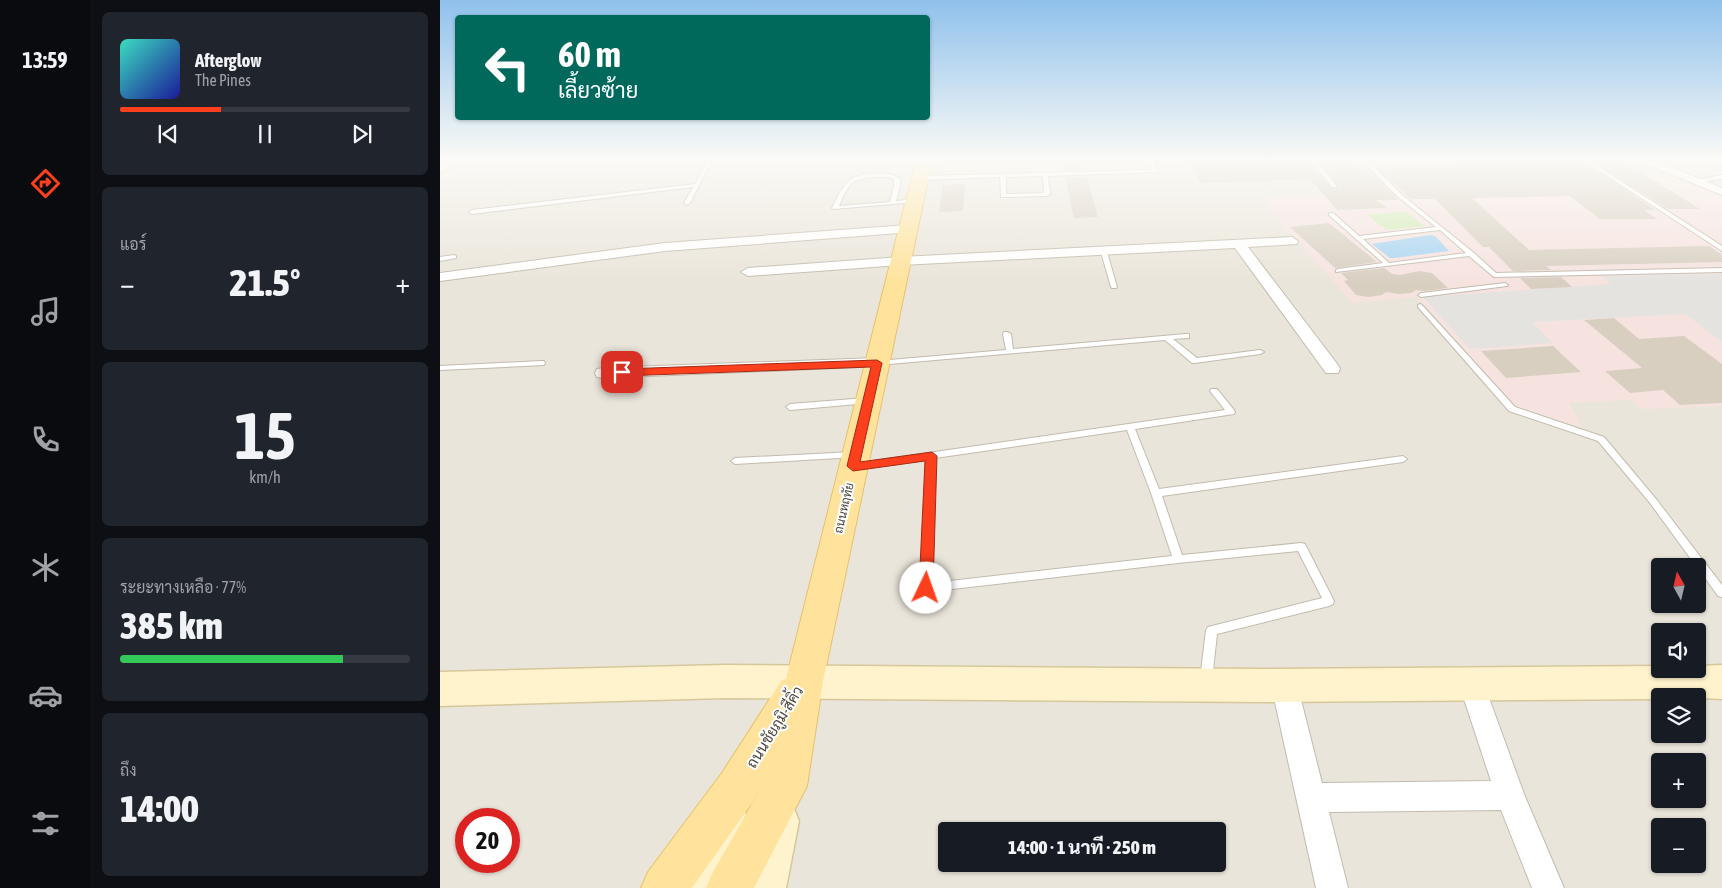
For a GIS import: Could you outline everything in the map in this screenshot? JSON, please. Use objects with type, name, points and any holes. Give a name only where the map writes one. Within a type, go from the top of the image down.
[{"type":"main road","name":"ถนนหฤทัย","points":[[804,681],[901,261],[911,201]]},
{"type":"main road","name":"ถนนชัยภูมิ-สีคิ้ว","points":[[786,786],[804,681]]},
{"type":"main road","name":"ถนนชัยภูมิ-สีคิ้ว","points":[[737,788],[804,681]]},
{"type":"main road","points":[[729,888],[786,786]]},
{"type":"main road","points":[[664,888],[737,788]]},
{"type":"street","points":[[440,277],[665,247],[908,228]]},
{"type":"street","points":[[748,272],[901,261],[1292,241]]},
{"type":"street","points":[[1240,245],[1332,368]]},
{"type":"street","points":[[603,373],[877,363]]},
{"type":"street","points":[[440,689],[543,684],[804,681],[1205,685],[1722,682]]},
{"type":"street","points":[[1284,684],[1332,888]]},
{"type":"street","points":[[1472,684],[1510,795],[1548,888]]},
{"type":"street","name":"ถนนชัยภูมิ-สีคิ้ว","points":[[764,888],[786,786]]},
{"type":"street","name":"ถนนชัยภูมิ-สีคิ้ว","points":[[705,888],[737,788]]},
{"type":"street","points":[[1311,798],[1510,795]]},
{"type":"lane","points":[[472,212],[560,201]]},
{"type":"lane","points":[[839,201],[836,208],[858,201]]},
{"type":"lane","points":[[1407,201],[1472,254],[1494,275],[1722,270]]},
{"type":"lane","points":[[1649,201],[1722,249]]},
{"type":"lane","points":[[1331,214],[1388,265]]},
{"type":"lane","points":[[1358,238],[1441,228]]},
{"type":"lane","points":[[1104,252],[1114,287]]},
{"type":"lane","points":[[1338,271],[1472,254]]},
{"type":"lane","points":[[440,259],[454,257]]},
{"type":"lane","points":[[1421,295],[1505,285]]},
{"type":"lane","points":[[1420,306],[1512,409],[1601,440],[1654,501],[1722,593]]},
{"type":"lane","points":[[1007,334],[1010,352]]},
{"type":"lane","points":[[877,363],[1186,336]]},
{"type":"lane","points":[[1167,338],[1195,361],[1260,352]]},
{"type":"lane","points":[[440,368],[541,363]]},
{"type":"lane","points":[[735,461],[854,461],[932,456],[1231,412],[1214,392]]},
{"type":"lane","points":[[790,406],[868,401]]},
{"type":"lane","points":[[1130,426],[1156,493],[1178,559]]},
{"type":"lane","points":[[932,456],[926,588],[1301,547],[1329,601],[1212,630],[1205,685]]},
{"type":"lane","points":[[1156,493],[1402,459]]},
{"type":"shaded area","points":[[440,201],[1722,201],[1722,888],[440,888]]},
{"type":"shaded area","points":[[1266,201],[1722,201],[1722,406],[1641,409],[1631,400],[1569,403],[1583,428],[1514,405],[1418,297],[1353,303],[1281,222]]},
{"type":"shaded area","points":[[1722,274],[1722,342],[1685,314],[1532,322],[1553,343],[1470,349],[1423,297],[1611,284],[1602,276]]},
{"type":"green space","points":[[1405,211],[1425,226],[1387,230],[1367,215]]},
{"type":"water","points":[[1430,235],[1435,236],[1449,251],[1390,258],[1372,244]]},
{"type":"building","points":[[941,201],[964,201],[963,211],[939,212]]},
{"type":"building","points":[[1070,201],[1094,201],[1098,217],[1074,218]]},
{"type":"building","points":[[1330,201],[1378,201],[1387,208],[1337,210]]},
{"type":"building","points":[[1437,201],[1476,201],[1529,250],[1709,246],[1722,255],[1722,262],[1546,266],[1551,270],[1513,271],[1489,247],[1483,247]]},
{"type":"building","points":[[1577,201],[1642,201],[1655,210],[1644,210],[1657,219],[1600,219]]},
{"type":"building","points":[[1656,201],[1688,201],[1700,209],[1668,209]]},
{"type":"building","points":[[1329,223],[1377,262],[1335,268],[1290,227]]},
{"type":"building","points":[[1384,268],[1392,274],[1400,275],[1420,271],[1432,273],[1448,288],[1416,290],[1411,293],[1398,294],[1386,292],[1382,295],[1368,297],[1356,295],[1344,281],[1348,280],[1341,273]]},
{"type":"building","points":[[1561,277],[1572,287],[1531,289],[1520,278]]},
{"type":"building","points":[[1614,318],[1639,339],[1684,336],[1722,364],[1722,403],[1680,405],[1663,390],[1630,393],[1605,371],[1642,368],[1584,320]]},
{"type":"building","points":[[1553,346],[1581,372],[1506,378],[1481,351]]},
{"type":"route","points":[[622,372],[877,363],[853,466],[932,456],[926,588]]}]
